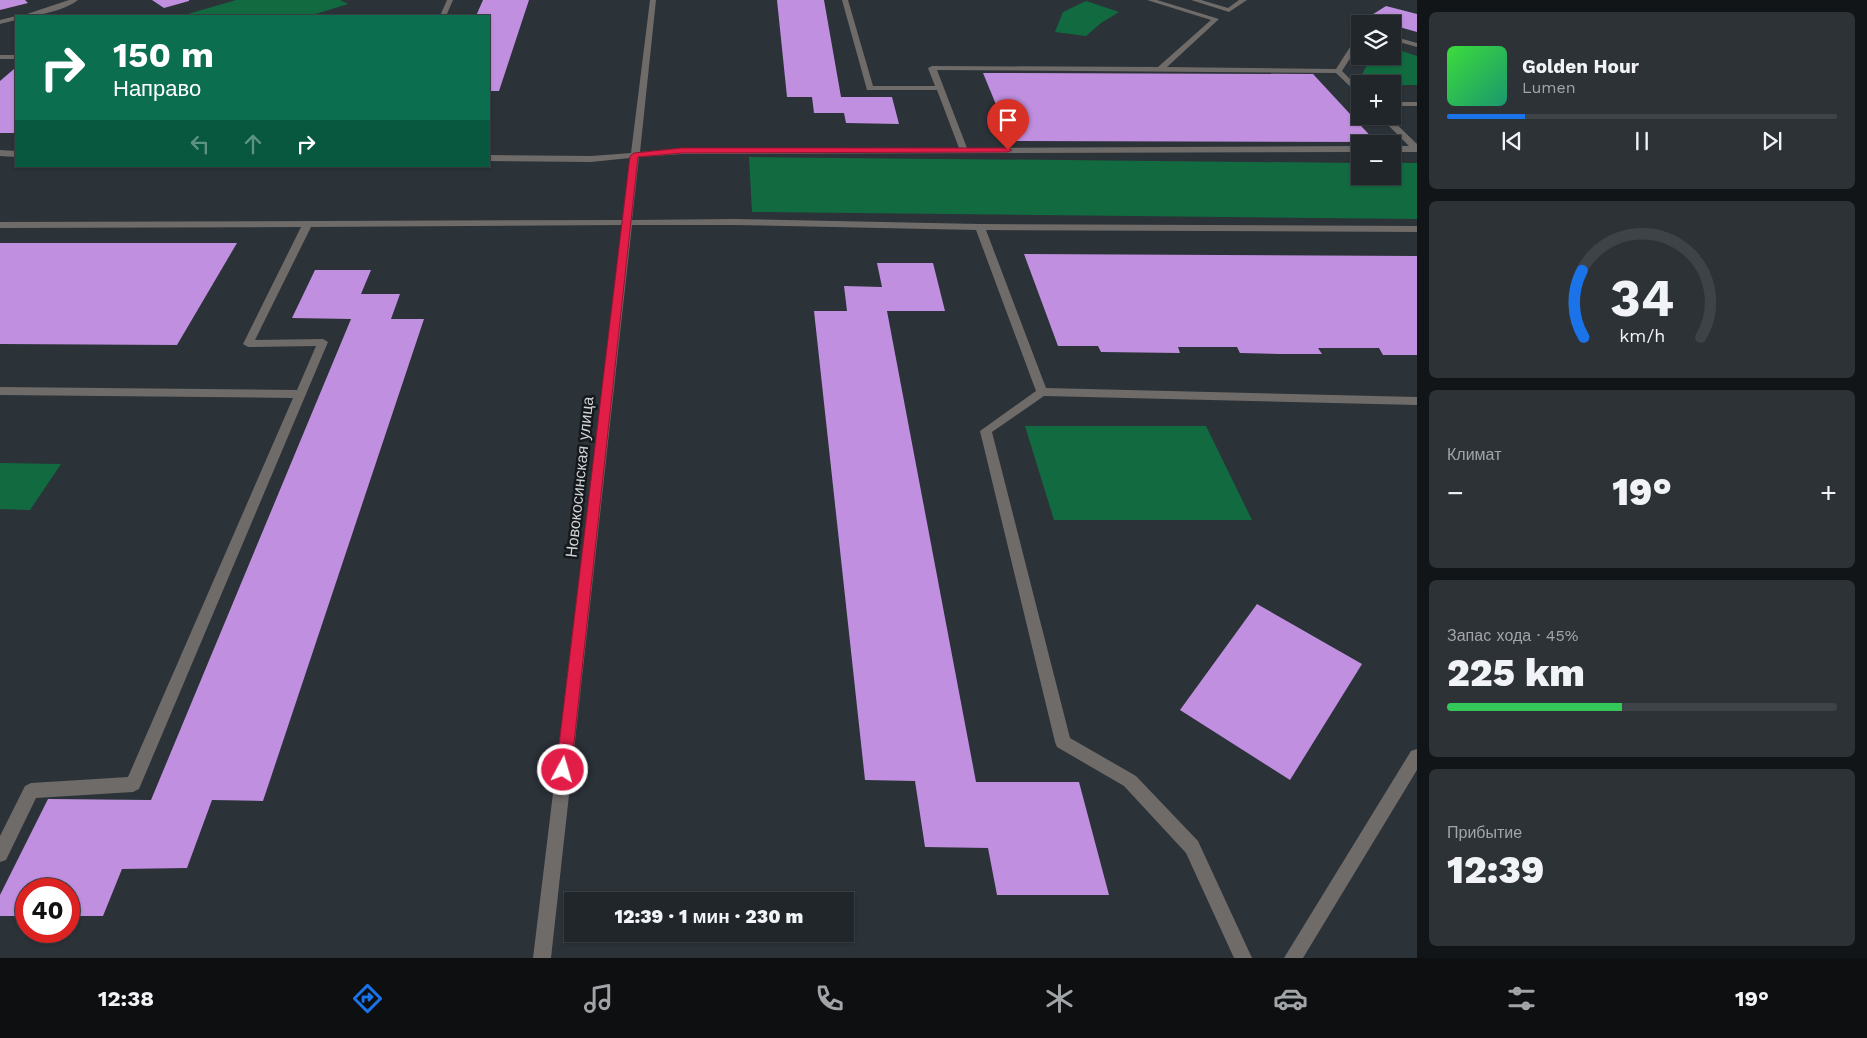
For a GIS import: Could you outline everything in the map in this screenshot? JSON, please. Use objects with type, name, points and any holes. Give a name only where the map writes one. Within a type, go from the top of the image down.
[{"type":"street","points":[[28,15],[64,6],[75,0]]},
{"type":"street","points":[[442,15],[450,0]]},
{"type":"street","name":"Новокосинская улица","points":[[542,958],[653,0]]},
{"type":"street","points":[[845,0],[870,88],[939,88]]},
{"type":"street","points":[[1150,0],[1216,19],[1161,69]]},
{"type":"street","points":[[1194,0],[1229,10],[1244,0]]},
{"type":"street","points":[[0,22],[15,18]]},
{"type":"street","points":[[1401,41],[1417,45]]},
{"type":"street","points":[[1338,71],[1351,52]]},
{"type":"street","points":[[0,57],[15,57]]},
{"type":"street","points":[[964,150],[932,68],[1338,71],[1351,85]]},
{"type":"street","points":[[1401,104],[1417,104]]},
{"type":"street","points":[[1392,125],[1417,149],[1401,149]]},
{"type":"street","points":[[490,158],[591,159],[682,151],[1351,149]]},
{"type":"street","points":[[0,153],[15,154]]},
{"type":"street","points":[[0,225],[734,222],[980,227],[1164,226],[1417,229]]},
{"type":"street","points":[[0,854],[31,791],[133,784],[323,342],[248,344],[307,225]]},
{"type":"street","points":[[980,227],[1042,392]]},
{"type":"street","points":[[0,391],[300,394]]},
{"type":"street","points":[[1243,958],[1192,847],[1130,781],[1064,742],[986,431],[1042,392],[1417,401]]},
{"type":"street","points":[[1292,958],[1417,756]]},
{"type":"green space","points":[[236,0],[340,0],[348,4],[312,15],[184,15]]},
{"type":"green space","points":[[1086,1],[1119,12],[1101,23],[1086,36],[1055,32],[1063,12]]},
{"type":"green space","points":[[1401,51],[1417,56],[1417,85],[1401,85],[1401,75],[1362,75],[1367,65],[1401,65]]},
{"type":"green space","points":[[749,157],[1351,163],[1351,185],[1401,185],[1401,163],[1417,163],[1417,219],[752,212]]},
{"type":"green space","points":[[1025,426],[1206,426],[1252,520],[1054,520]]},
{"type":"green space","points":[[0,463],[61,464],[30,510],[0,509]]},
{"type":"building","points":[[0,0],[25,0],[28,3],[0,10]]},
{"type":"building","points":[[152,0],[189,0],[189,1],[164,8]]},
{"type":"building","points":[[483,0],[529,0],[499,91],[490,91],[490,15],[476,15]]},
{"type":"building","points":[[777,0],[824,0],[841,97],[892,97],[899,124],[846,123],[844,113],[814,113],[812,97],[787,97]]},
{"type":"building","points":[[1386,6],[1417,14],[1417,32],[1401,28],[1401,15],[1372,15]]},
{"type":"building","points":[[15,69],[15,133],[0,133],[0,81]]},
{"type":"building","points":[[983,73],[1313,74],[1351,115],[1351,125],[1360,125],[1370,135],[1351,135],[1351,142],[1011,141]]},
{"type":"building","points":[[0,243],[237,243],[177,345],[0,344]]},
{"type":"building","points":[[1024,254],[1417,256],[1417,355],[1383,355],[1379,348],[1318,348],[1322,354],[1279,354],[1240,353],[1237,347],[1178,347],[1180,353],[1101,352],[1098,346],[1058,346]]},
{"type":"building","points":[[877,263],[933,263],[945,311],[887,311],[976,782],[1079,782],[1109,895],[997,895],[988,848],[925,847],[915,781],[865,780],[814,311],[847,311],[844,286],[882,287]]},
{"type":"building","points":[[315,270],[371,270],[361,294],[400,294],[391,319],[424,319],[263,801],[212,800],[187,868],[122,869],[103,916],[80,916],[80,878],[15,878],[15,916],[0,916],[0,895],[48,799],[151,800],[351,319],[292,318]]},
{"type":"building","points":[[1257,604],[1362,664],[1290,780],[1180,710]]},
{"type":"route","points":[[563,770],[634,156],[682,151],[1008,150]]}]
